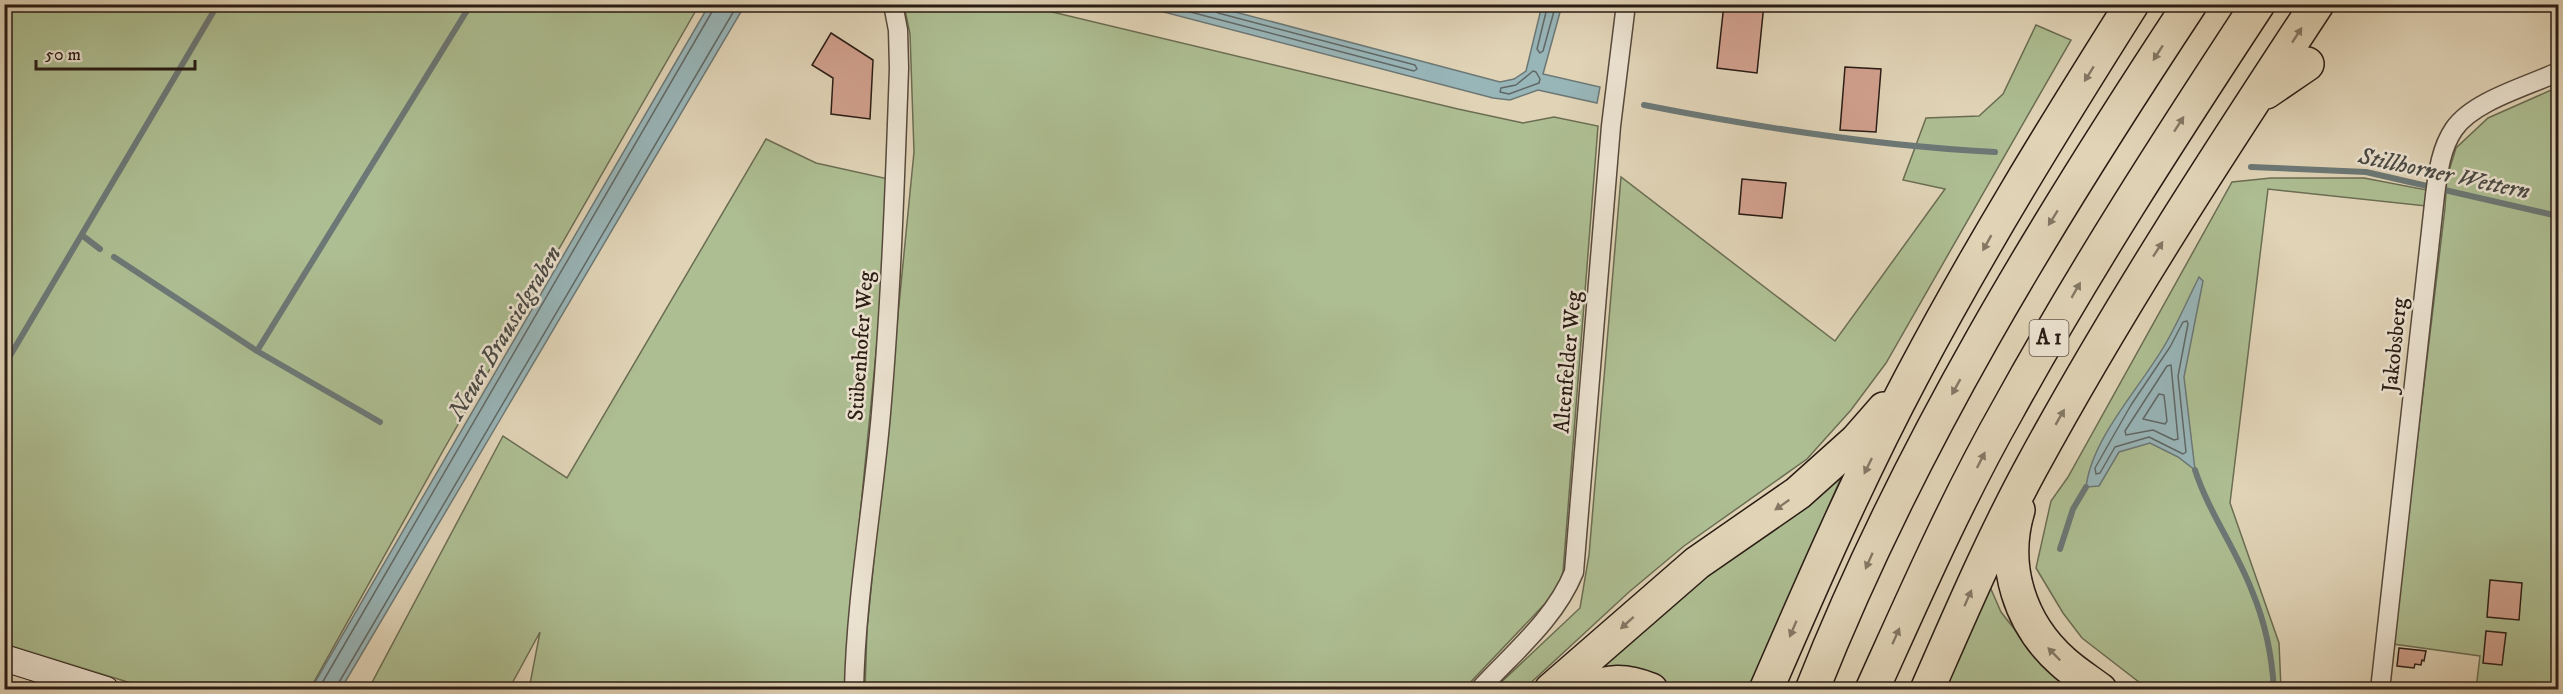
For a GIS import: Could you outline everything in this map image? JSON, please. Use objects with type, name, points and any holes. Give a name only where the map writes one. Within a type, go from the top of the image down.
[{"type":"highway","name":"A 1","points":[[1812,690],[1886,522],[1954,389],[2053,219],[2118,113],[2190,4]]},
{"type":"highway","name":"A 1","points":[[1872,690],[1938,543],[2006,412],[2097,254],[2258,4]]},
{"type":"highway","points":[[1928,690],[1985,559],[2031,468],[2137,282],[2317,4]]},
{"type":"highway","points":[[1766,690],[1849,503],[1912,376],[2008,205],[2131,5]]},
{"type":"highway","points":[[2254,100],[2307,64]]},
{"type":"highway","points":[[1551,690],[1697,563],[1798,493],[1820,474],[1856,441],[1912,376]]},
{"type":"highway","points":[[2031,468],[2016,516],[2012,540],[2016,591],[2026,617],[2042,641],[2063,663],[2100,690]]},
{"type":"highway","points":[[1583,690],[1605,683],[1630,682],[1651,690]]},
{"type":"main road","points":[[4,658],[106,690]]},
{"type":"street","name":"Stübenhofer Weg","points":[[854,690],[856,630],[881,416],[890,301],[899,57],[898,30],[893,4]]},
{"type":"street","name":"Altenfelder Weg","points":[[1479,690],[1553,612],[1566,592],[1574,572],[1611,126],[1626,4]]},
{"type":"street","name":"Jakobsberg","points":[[2380,690],[2438,169],[2453,130],[2469,113],[2559,72]]},
{"type":"green space","points":[[5,4],[699,5],[444,449],[310,689],[150,689],[5,644]]},
{"type":"green space","points":[[904,5],[1023,5],[1523,123],[1554,117],[1598,126],[1563,572],[1557,591],[1464,689],[865,689],[867,630],[914,152],[910,34]]},
{"type":"green space","points":[[2036,25],[2071,40],[1886,363],[1851,410],[1807,459],[1684,546],[1629,592],[1524,689],[1494,689],[1580,608],[1589,555],[1621,177],[1835,341],[1945,189],[1903,180],[1926,118],[1979,116],[2003,94]]},
{"type":"green space","points":[[2558,87],[2558,689],[2476,689],[2480,656],[2393,644],[2447,177],[2456,148],[2488,118]]},
{"type":"green space","points":[[766,139],[816,163],[893,180],[849,628],[848,689],[529,689],[540,632],[509,689],[368,690],[503,436],[567,478]]},
{"type":"green space","points":[[2271,178],[2364,178],[2427,190],[2426,206],[2268,189],[2230,503],[2279,643],[2281,689],[2148,689],[2082,638],[2063,613],[2036,568],[2051,501],[2068,477],[2232,182]]},
{"type":"green space","points":[[1827,480],[1840,480],[1750,689],[1675,689],[1653,675],[1581,674]]},
{"type":"green space","points":[[1987,580],[2001,612],[2030,649],[2072,690],[1941,690]]},
{"type":"water","points":[[709,5],[745,5],[341,689],[311,689]]},
{"type":"water","points":[[1137,5],[1209,5],[1500,82],[1514,79],[1526,71],[1542,5],[1562,5],[1543,74],[1600,87],[1597,103],[1538,90],[1510,100],[1493,98]]},
{"type":"water","points":[[2199,277],[2203,281],[2184,377],[2195,470],[2178,457],[2150,443],[2119,452],[2099,486],[2086,487],[2090,468],[2107,431],[2156,360]]},
{"type":"building","points":[[1724,4],[1764,4],[1757,73],[1717,68]]},
{"type":"building","points":[[831,33],[873,60],[870,119],[831,114],[833,78],[812,65]]},
{"type":"building","points":[[1845,67],[1881,69],[1876,132],[1840,130]]},
{"type":"building","points":[[1742,179],[1786,183],[1782,218],[1739,214]]},
{"type":"building","points":[[2490,580],[2522,583],[2519,620],[2487,617]]},
{"type":"building","points":[[2486,631],[2506,633],[2502,665],[2483,663]]},
{"type":"building","points":[[2399,648],[2426,651],[2424,661],[2422,660],[2421,665],[2415,664],[2414,668],[2397,666]]},
{"type":"waterway","points":[[4,366],[218,4]]},
{"type":"waterway","points":[[257,351],[471,4]]},
{"type":"waterway","points":[[1644,105],[1819,135],[1995,152]]},
{"type":"waterway","name":"Stillhorner Wettern","points":[[2251,167],[2366,172],[2558,216]]},
{"type":"waterway","points":[[83,236],[100,249]]},
{"type":"waterway","points":[[114,257],[257,351],[380,422]]},
{"type":"waterway","points":[[2195,470],[2257,603],[2272,664],[2274,690]]},
{"type":"waterway","points":[[2060,549],[2073,509],[2086,487]]},
{"type":"water label","name":"Neuer Brausielgraben","points":[[505,333]]}]
